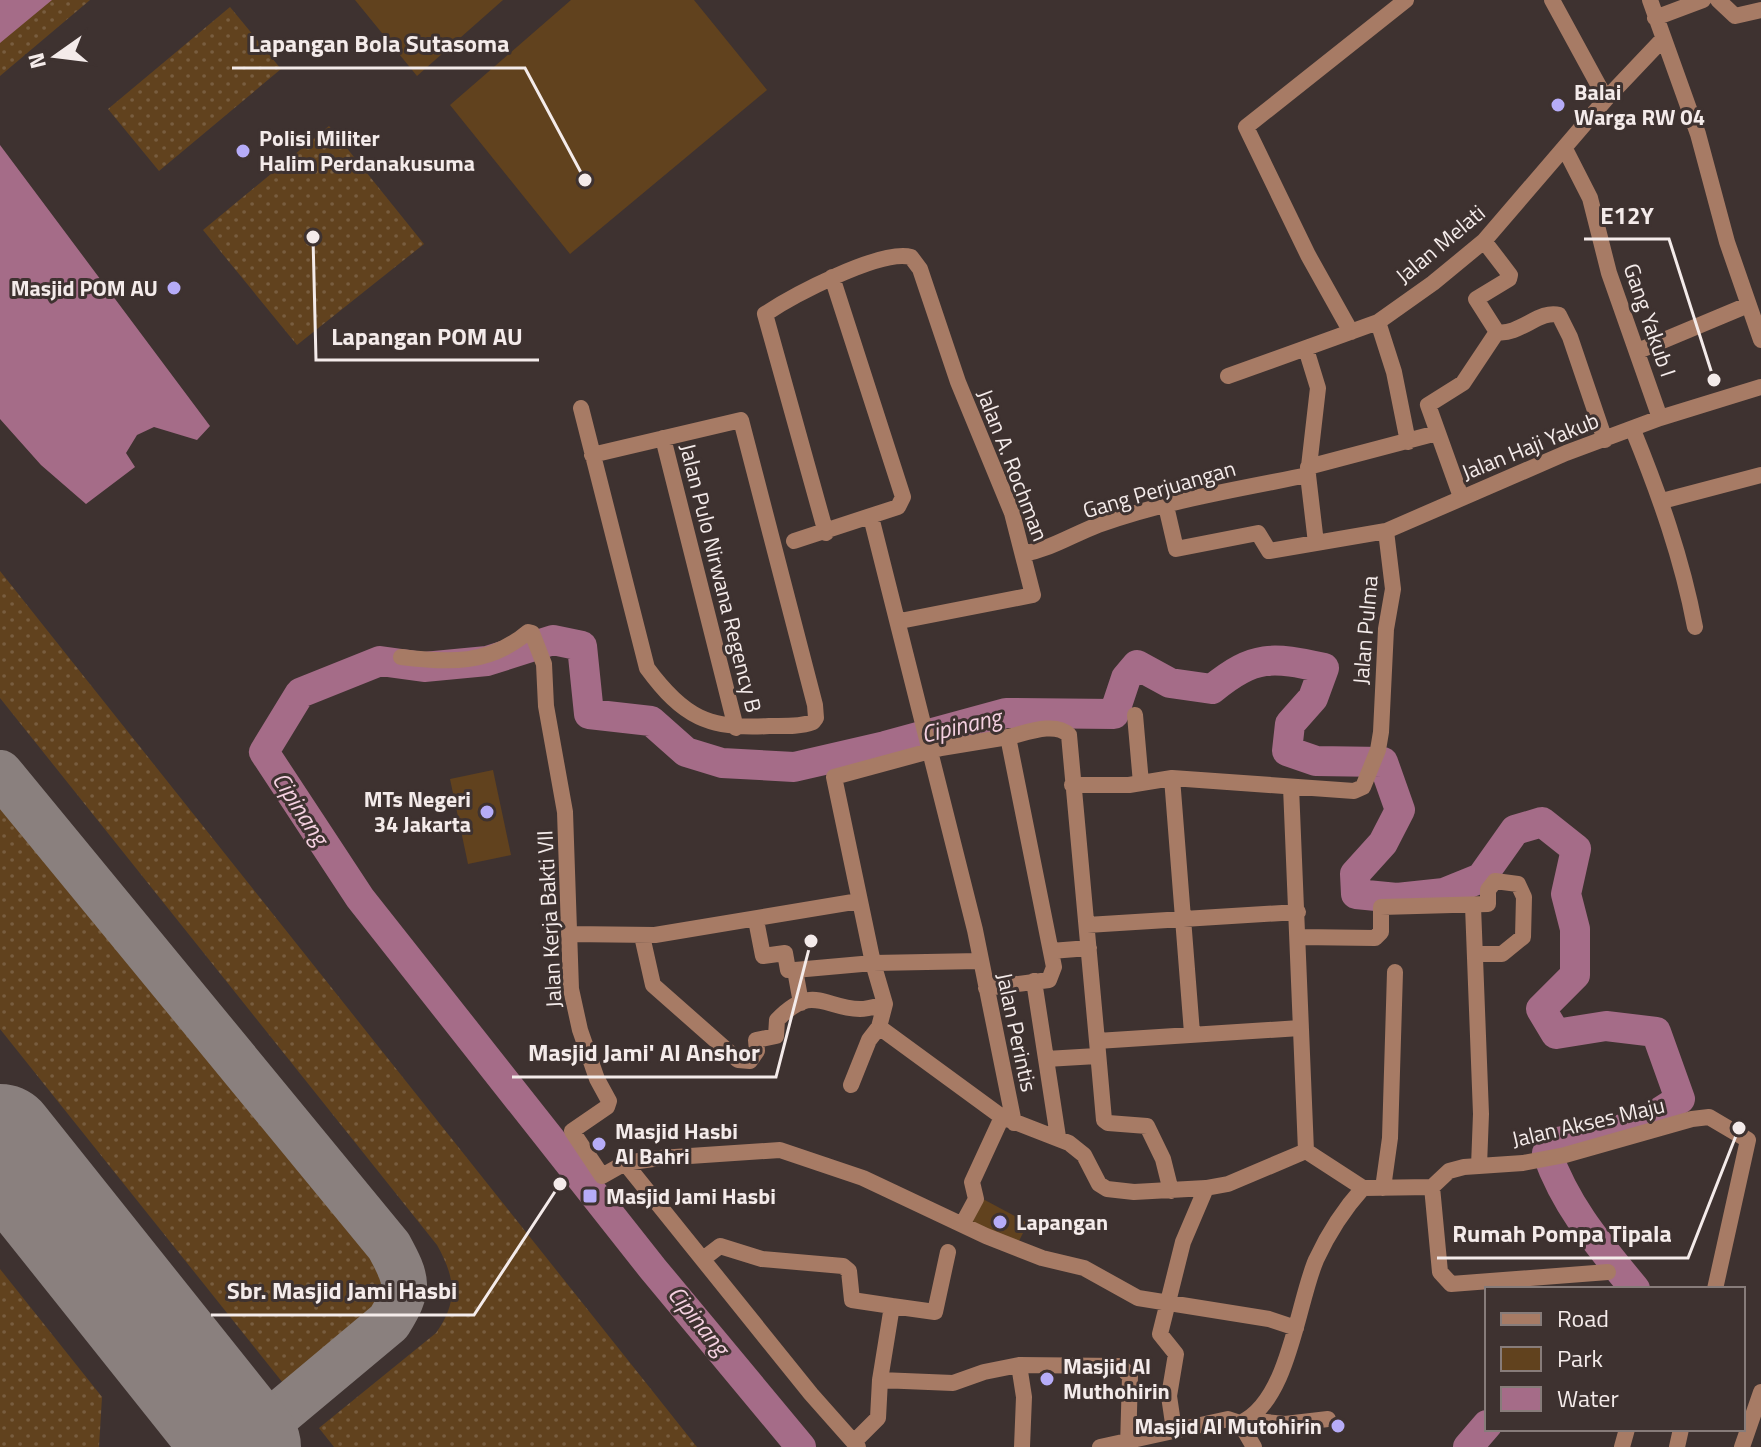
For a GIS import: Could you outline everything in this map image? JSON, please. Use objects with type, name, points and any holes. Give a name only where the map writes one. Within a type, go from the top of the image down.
[{"type":"street","points":[[1351,332],[1308,255],[1246,127],[1406,0]]},
{"type":"street","points":[[1552,0],[1606,99]]},
{"type":"street","points":[[1650,0],[1698,134],[1761,340]]},
{"type":"street","points":[[1655,18],[1703,0]]},
{"type":"street","points":[[1718,0],[1735,16],[1761,10]]},
{"type":"street","name":"Jalan Melati","points":[[1228,376],[1378,322],[1484,241],[1606,99],[1662,40]]},
{"type":"street","name":"Gang Yakub I","points":[[1565,149],[1590,198],[1609,273],[1660,418]]},
{"type":"street","points":[[1484,241],[1510,275],[1509,279],[1476,299],[1497,332]]},
{"type":"street","name":"Jalan A. Rochman","points":[[832,277],[896,256],[911,257],[920,269],[958,382],[1029,553],[1033,595],[900,621]]},
{"type":"street","points":[[794,541],[826,533],[898,507],[903,497],[832,277],[770,311],[764,320],[826,533]]},
{"type":"street","points":[[1638,351],[1748,305]]},
{"type":"street","points":[[1461,497],[1428,403],[1467,379],[1497,332],[1519,329],[1549,313],[1559,315],[1570,337],[1605,440]]},
{"type":"street","points":[[1378,322],[1394,372],[1408,442]]},
{"type":"street","points":[[1306,349],[1318,388],[1308,471],[1316,543]]},
{"type":"street","name":"Jalan Haji Yakub","points":[[1166,506],[1176,549],[1258,533],[1269,551],[1386,531],[1461,497],[1660,418],[1761,387]]},
{"type":"street","points":[[581,408],[592,455],[647,668],[661,688],[691,715],[736,728],[809,724],[816,718],[741,420],[592,455]]},
{"type":"street","points":[[1633,430],[1662,501],[1687,582],[1695,627]]},
{"type":"street","name":"Gang Perjuangan","points":[[1029,553],[1098,525],[1308,471],[1437,433]]},
{"type":"street","name":"Jalan Pulo Nirwana Regency B","points":[[663,438],[736,728]]},
{"type":"street","points":[[1662,501],[1761,475]]},
{"type":"street","points":[[871,517],[900,621],[920,720],[965,887],[980,961]]},
{"type":"street","name":"Jalan Pulma","points":[[1291,787],[1354,791],[1363,787],[1369,775],[1381,732],[1386,629],[1393,589],[1386,531]]},
{"type":"street","name":"Jalan Kerja Bakti VII","points":[[401,657],[461,663],[487,656],[528,632],[532,633],[544,664],[546,706],[565,812],[571,989],[578,1022],[597,1079],[609,1101],[607,1107],[572,1131],[602,1176],[625,1163]]},
{"type":"street","points":[[1135,715],[1141,783]]},
{"type":"street","points":[[851,1085],[869,1040],[879,1027],[885,1004],[859,901],[834,777],[928,749],[1052,728],[1066,731],[1104,1120],[1108,1123],[1147,1126],[1160,1151],[1171,1191]]},
{"type":"street","points":[[986,988],[1049,980],[1053,975],[1051,951],[1008,737]]},
{"type":"street","points":[[1172,778],[1192,1033]]},
{"type":"street","points":[[1072,785],[1141,783],[1172,778],[1291,787],[1306,1151]]},
{"type":"street","points":[[1299,937],[1375,938],[1381,932],[1381,907],[1488,904],[1488,890],[1495,881],[1518,884],[1524,897],[1523,937],[1502,954],[1475,954]]},
{"type":"street","points":[[569,934],[642,936],[859,901]]},
{"type":"street","points":[[1473,906],[1479,1166]]},
{"type":"street","points":[[1087,925],[1298,912]]},
{"type":"street","points":[[756,920],[763,956],[785,953],[788,970],[795,970],[801,1003]]},
{"type":"street","points":[[642,936],[653,985],[743,1062],[750,1061],[756,1054],[756,1040],[776,1036],[777,1020],[801,1003],[820,998],[859,1009],[885,1004]]},
{"type":"street","points":[[1051,951],[1089,948]]},
{"type":"street","name":"Jalan Perintis","points":[[795,970],[873,963],[980,961],[1008,1120]]},
{"type":"street","points":[[1383,1188],[1390,1138],[1395,972]]},
{"type":"street","points":[[1034,981],[1058,1137]]},
{"type":"street","points":[[879,1027],[1008,1120],[1058,1137],[1084,1155],[1099,1184],[1107,1189],[1171,1191],[1228,1184],[1306,1151]]},
{"type":"street","points":[[1046,1059],[1192,1033],[1300,1028]]},
{"type":"street","name":"Jalan Akses Maju","points":[[1363,1188],[1432,1187],[1449,1171],[1556,1156],[1709,1117],[1754,1139]]},
{"type":"street","points":[[963,1223],[976,1199],[972,1182],[1008,1120]]},
{"type":"street","points":[[1716,1287],[1754,1139]]},
{"type":"street","points":[[625,1163],[713,1153],[780,1150],[863,1178],[1042,1258],[1084,1268],[1138,1298],[1269,1319],[1296,1328]]},
{"type":"street","points":[[1244,1422],[1269,1393],[1296,1328],[1316,1261],[1344,1209],[1363,1188],[1306,1151]]},
{"type":"street","points":[[625,1163],[856,1445],[878,1418],[880,1380],[892,1306]]},
{"type":"street","points":[[1432,1187],[1440,1272],[1451,1284],[1608,1272]]},
{"type":"street","points":[[1174,1430],[1169,1396],[1176,1354],[1160,1334],[1183,1242],[1206,1188]]},
{"type":"street","points":[[703,1259],[720,1246],[762,1259],[843,1266],[849,1271],[852,1300],[935,1312],[948,1252]]},
{"type":"street","points":[[880,1380],[953,1383],[984,1372],[1019,1365],[1120,1366],[1130,1376],[1128,1442]]},
{"type":"street","points":[[1019,1365],[1024,1397],[1022,1447]]},
{"type":"street","points":[[1745,1431],[1749,1409],[1761,1392]]},
{"type":"street","points":[[1100,1447],[1206,1421],[1228,1419],[1285,1424],[1328,1419]]},
{"type":"street","points":[[1244,1422],[1254,1447]]},
{"type":"green space","points":[[0,0],[90,0],[0,76]]},
{"type":"green space","points":[[355,0],[503,0],[417,76]]},
{"type":"green space","points":[[571,0],[694,0],[767,90],[570,254],[450,105]]},
{"type":"green space","points":[[230,7],[281,69],[159,171],[108,109]]},
{"type":"green space","points":[[329,126],[424,244],[297,345],[203,230]]},
{"type":"green space","points":[[0,571],[697,1447],[334,1447],[319,1428],[436,1333],[451,1300],[448,1268],[437,1245],[0,698]]},
{"type":"green space","points":[[493,770],[511,855],[468,864],[450,779]]},
{"type":"green space","points":[[0,773],[389,1246],[400,1264],[406,1291],[397,1312],[356,1353],[295,1398],[0,1029]]},
{"type":"green space","name":"Lapangan","points":[[983,1199],[1028,1223],[1017,1245],[972,1221]]},
{"type":"green space","points":[[0,1269],[102,1397],[99,1447],[0,1447]]},
{"type":"water","points":[[0,0],[52,0],[0,43]]},
{"type":"water","points":[[0,145],[210,426],[197,440],[154,427],[137,435],[126,453],[135,467],[86,504],[41,465],[0,419]]},
{"type":"waterway","name":"Cipinang","points":[[801,1447],[653,1269],[360,898],[264,752],[300,693],[380,661],[424,667],[487,661],[553,640],[582,646],[589,714],[651,721],[686,752],[722,763],[794,767],[1006,713],[1114,714],[1126,678],[1137,665],[1170,683],[1212,689],[1240,669],[1265,661],[1324,668],[1313,698],[1290,724],[1287,751],[1316,761],[1383,762],[1400,810],[1383,843],[1355,874],[1356,894],[1397,898],[1444,893],[1481,878],[1515,830],[1542,822],[1576,849],[1566,894],[1575,929],[1575,975],[1541,1009],[1556,1034],[1606,1026],[1656,1032],[1680,1099],[1638,1126],[1553,1143],[1547,1153],[1574,1208],[1633,1287]]},
{"type":"waterway","name":"Cipinang","points":[[1468,1447],[1485,1427]]},
{"type":"taxiway","points":[[0,773],[389,1246],[403,1276],[401,1301],[389,1322],[242,1445]]},
{"type":"taxiway","points":[[197,1388],[225,1447]]},
{"type":"runway","points":[[0,1141],[244,1447]]},
{"type":"place","name":"Balai Warga RW 04","points":[[1558,105]]},
{"type":"place","name":"Polisi Militer Halim Perdanakusuma","points":[[243,151]]},
{"type":"place","name":"Lapangan Bola Sutasoma","points":[[585,180]]},
{"type":"place","name":"Lapangan POM AU","points":[[313,237]]},
{"type":"place","name":"Masjid POM AU","points":[[174,288]]},
{"type":"place","name":"E12Y","points":[[1714,380]]},
{"type":"place","name":"MTs Negeri 34 Jakarta","points":[[487,812]]},
{"type":"place","name":"Masjid Jami' Al Anshor","points":[[811,941]]},
{"type":"place","name":"Rumah Pompa Tipala","points":[[1739,1128]]},
{"type":"place","name":"Masjid Hasbi Al Bahri","points":[[599,1144]]},
{"type":"place","name":"Sbr. Masjid Jami Hasbi","points":[[560,1184]]},
{"type":"place","name":"Masjid Jami Hasbi","points":[[590,1196]]},
{"type":"place","name":"Lapangan","points":[[1000,1222]]},
{"type":"place","name":"Masjid Al Muthohirin","points":[[1047,1379]]},
{"type":"place","name":"Masjid Al Mutohirin","points":[[1338,1426]]}]
